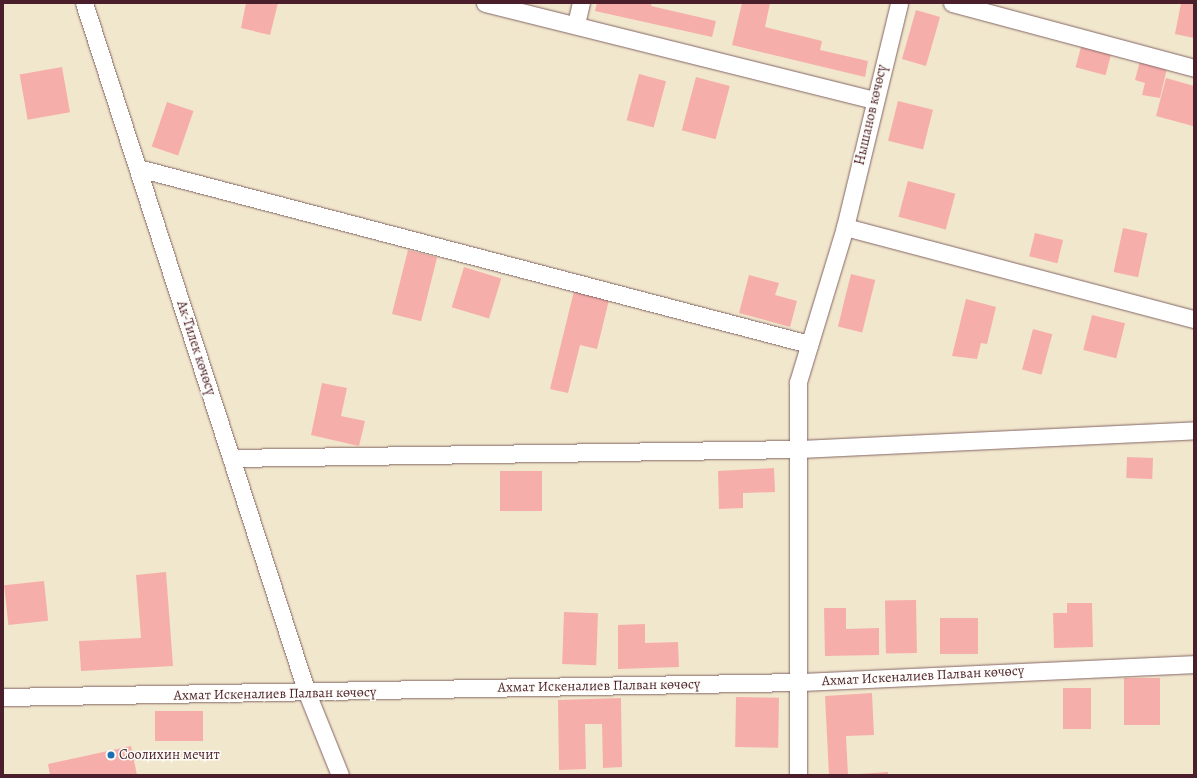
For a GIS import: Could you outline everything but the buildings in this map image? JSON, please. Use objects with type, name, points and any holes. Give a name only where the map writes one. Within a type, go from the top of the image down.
[{"type":"street","name":"Ак-Тилек көчөсү","points":[[84,3],[307,693],[340,775]]},
{"type":"street","points":[[485,3],[576,24],[874,100]]},
{"type":"street","points":[[576,24],[581,3]]},
{"type":"street","name":"Нышанов көчөсү","points":[[798,775],[798,382],[845,227],[874,100],[899,3]]},
{"type":"street","points":[[952,3],[1194,68]]},
{"type":"street","points":[[138,168],[810,344]]},
{"type":"street","points":[[845,227],[1194,319]]},
{"type":"street","points":[[231,458],[798,449],[1194,430]]},
{"type":"street","name":"Ахмат Искеналиев Палван көчөсү","points":[[3,697],[307,693],[799,682],[1194,664]]},
{"type":"place","name":"Соолихин мечит","points":[[111,755]]}]
